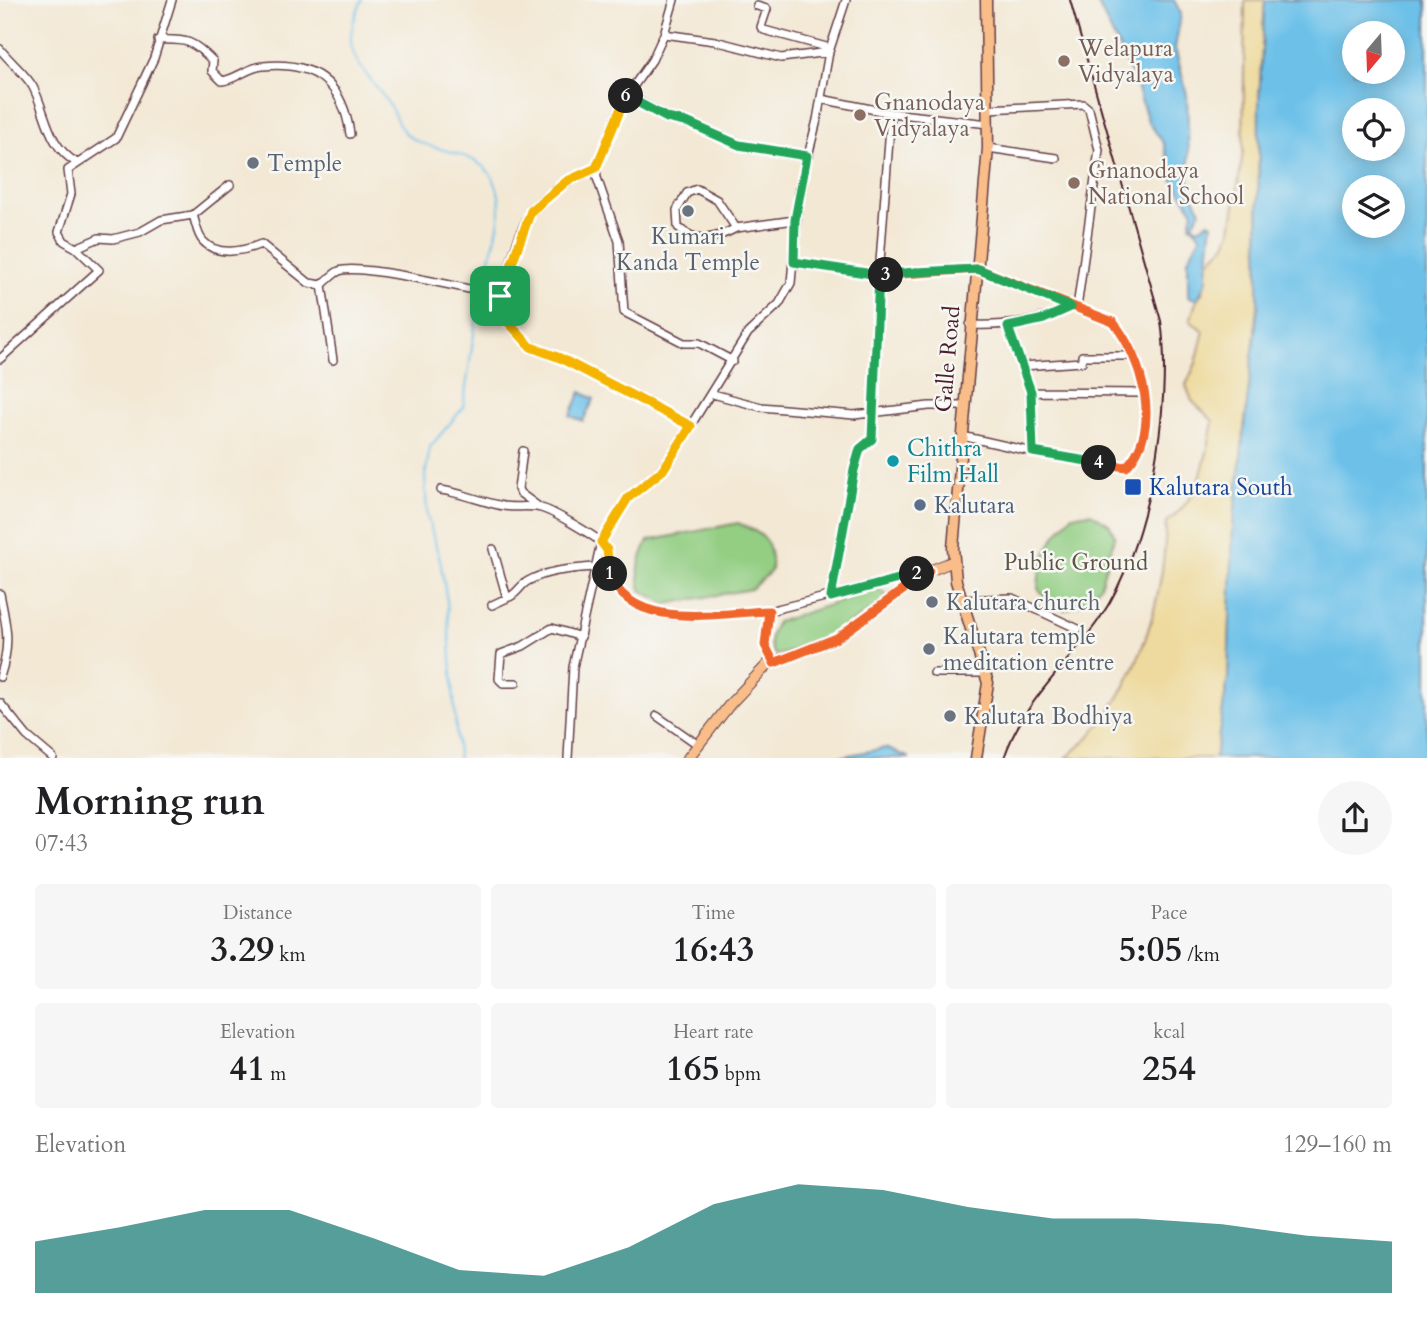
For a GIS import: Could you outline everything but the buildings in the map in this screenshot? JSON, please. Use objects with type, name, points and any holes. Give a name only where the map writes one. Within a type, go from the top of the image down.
[{"type":"highway","name":"Galle Road","points":[[976,758],[987,699],[985,673],[962,600],[954,561],[963,406],[988,148],[986,0]]},
{"type":"main road","points":[[688,758],[731,704],[774,663],[837,638],[929,571],[954,561]]},
{"type":"street","points":[[0,359],[99,270],[76,248],[64,241],[59,232],[71,194],[68,170],[116,138],[142,88],[172,0]]},
{"type":"street","points":[[674,0],[664,34],[652,60],[627,94],[596,168],[597,178],[619,241],[624,312],[684,342],[699,343],[733,361]]},
{"type":"street","points":[[568,758],[572,682],[601,542],[628,498],[663,470],[713,394],[748,333],[779,304],[791,283],[795,220],[807,156],[821,99],[829,50],[846,0]]},
{"type":"street","points":[[757,6],[767,9],[761,27],[764,30],[829,50]]},
{"type":"street","points":[[664,34],[715,41],[781,58],[829,50]]},
{"type":"street","points":[[158,40],[184,40],[202,48],[213,61],[212,71],[222,81],[262,65],[301,65],[312,69],[332,89],[349,134]]},
{"type":"street","points":[[0,49],[32,85],[48,131],[70,159],[77,163]]},
{"type":"street","points":[[627,94],[667,118],[689,123],[739,145],[807,156]]},
{"type":"street","points":[[821,99],[891,113],[989,124]]},
{"type":"street","points":[[988,109],[1083,104],[1089,109],[1099,150],[1074,308]]},
{"type":"street","points":[[831,597],[854,470],[860,449],[872,439],[879,275],[891,113]]},
{"type":"street","points":[[988,148],[1056,158]]},
{"type":"street","points":[[596,168],[567,181],[531,211],[500,296],[500,311],[531,347],[560,358],[691,426]]},
{"type":"street","points":[[76,248],[99,239],[113,240],[141,232],[161,220],[193,215],[230,185]]},
{"type":"street","points":[[736,228],[717,200],[704,190],[687,193],[677,210],[678,227],[696,238],[719,236],[736,228],[795,220]]},
{"type":"street","points":[[193,215],[201,240],[210,246],[242,251],[261,244],[309,283],[322,285],[340,271],[356,270],[500,296]]},
{"type":"street","points":[[794,262],[879,275],[978,269],[1113,322],[1126,338],[1148,419],[1145,438],[1135,458],[1126,467],[1033,452],[962,436]]},
{"type":"street","points":[[322,285],[332,360]]},
{"type":"street","points":[[970,325],[1008,327],[1044,319],[1074,308]]},
{"type":"street","points":[[1008,327],[1031,392],[1033,452]]},
{"type":"street","points":[[1022,366],[1082,362],[1083,355],[1132,356]]},
{"type":"street","points":[[1031,392],[1143,393]]},
{"type":"street","points":[[713,394],[761,407],[854,415],[874,411],[963,406]]},
{"type":"street","points":[[523,451],[520,494],[601,542],[607,550],[611,577],[620,592],[649,610],[698,617],[769,611],[929,571]]},
{"type":"street","points":[[441,490],[473,495],[501,506],[540,507]]},
{"type":"street","points":[[493,549],[507,598]]},
{"type":"street","points":[[492,605],[514,596],[526,582],[545,575],[594,566]]},
{"type":"street","points":[[0,594],[9,638],[8,653],[0,677]]},
{"type":"street","points":[[962,600],[1012,598],[1078,629]]},
{"type":"street","points":[[769,611],[765,645],[774,663]]},
{"type":"street","points":[[516,683],[499,679],[501,654],[523,646],[552,628],[581,637]]},
{"type":"street","points":[[934,673],[985,673]]},
{"type":"street","points":[[0,703],[27,736],[53,758]]},
{"type":"street","points":[[657,716],[697,744]]},
{"type":"green space","name":"Public Ground","points":[[1091,513],[1109,524],[1115,536],[1100,586],[1085,602],[1065,610],[1051,605],[1038,588],[1041,567],[1053,540],[1073,515]]},
{"type":"green space","points":[[738,523],[761,535],[769,545],[771,571],[751,589],[666,604],[641,590],[639,565],[648,541]]},
{"type":"green space","points":[[878,589],[887,595],[883,603],[845,626],[791,651],[776,655],[773,651],[770,638],[777,622]]},
{"type":"sand","points":[[1245,0],[1265,0],[1259,99],[1258,306],[1233,527],[1228,678],[1215,758],[1066,758],[1090,736],[1127,682],[1141,651],[1159,587],[1166,522],[1178,513],[1194,490],[1208,450],[1213,421],[1192,401],[1186,385],[1196,363],[1204,331],[1190,321],[1197,299],[1203,292],[1206,264],[1226,244],[1231,231],[1243,152]]},
{"type":"water","points":[[1096,0],[1174,0],[1181,14],[1175,48],[1187,95],[1189,163],[1186,167],[1191,192],[1201,211],[1192,225],[1198,228],[1209,222],[1212,224],[1207,281],[1197,299],[1188,297],[1188,259],[1201,236],[1190,225],[1193,211],[1172,178],[1164,144],[1148,121],[1135,81]]},
{"type":"water","points":[[1265,0],[1427,0],[1427,758],[1215,758],[1228,678],[1233,527],[1258,306],[1259,99]]},
{"type":"water","points":[[581,392],[594,399],[583,421],[570,416]]},
{"type":"water","points":[[885,748],[910,758],[834,758]]},
{"type":"waterway","points":[[362,0],[351,32],[354,55],[389,105],[403,131],[424,144],[473,160],[491,176],[497,188],[500,212],[482,288]]},
{"type":"waterway","points":[[458,758],[447,601],[440,560],[427,515],[425,477],[430,447],[463,408],[480,293]]},
{"type":"railway","points":[[1004,758],[1012,738],[1034,701],[1100,618],[1117,589],[1144,516],[1160,433],[1164,355],[1161,321],[1070,0]]},
{"type":"place","name":"Welapura Vidyalaya","points":[[1064,61]]},
{"type":"place","name":"Gnanodaya Vidyalaya","points":[[860,115]]},
{"type":"place","name":"Temple","points":[[253,163]]},
{"type":"place","name":"Gnanodaya National School","points":[[1074,183]]},
{"type":"place","name":"Kumari Kanda Temple","points":[[688,211]]},
{"type":"place","name":"Chithra Film Hall","points":[[893,461]]},
{"type":"place","name":"Kalutara South","points":[[1133,487]]},
{"type":"place","name":"Kalutara","points":[[920,505]]},
{"type":"place","name":"Kalutara church","points":[[932,602]]},
{"type":"place","name":"Kalutara temple meditation centre","points":[[929,649]]},
{"type":"place","name":"Kalutara Bodhiya","points":[[950,716]]},
{"type":"route","points":[[500,296],[500,311],[531,347],[560,358],[691,426],[663,470],[628,498],[601,542],[607,550],[611,577],[620,592],[649,610],[673,615],[698,617],[742,611],[769,611],[765,645],[774,663],[837,638],[929,571],[831,597],[854,470],[860,449],[865,442],[872,439],[879,275],[978,269],[992,272],[1041,295],[1113,322],[1126,338],[1146,401],[1148,419],[1145,438],[1135,458],[1126,467],[1033,452],[1031,392],[1008,327],[1044,319],[1071,307],[1041,295],[992,272],[978,269],[945,269],[879,275],[794,262],[795,220],[807,156],[739,145],[705,129],[667,118],[627,94],[596,168],[567,181],[529,214],[500,296]]}]
